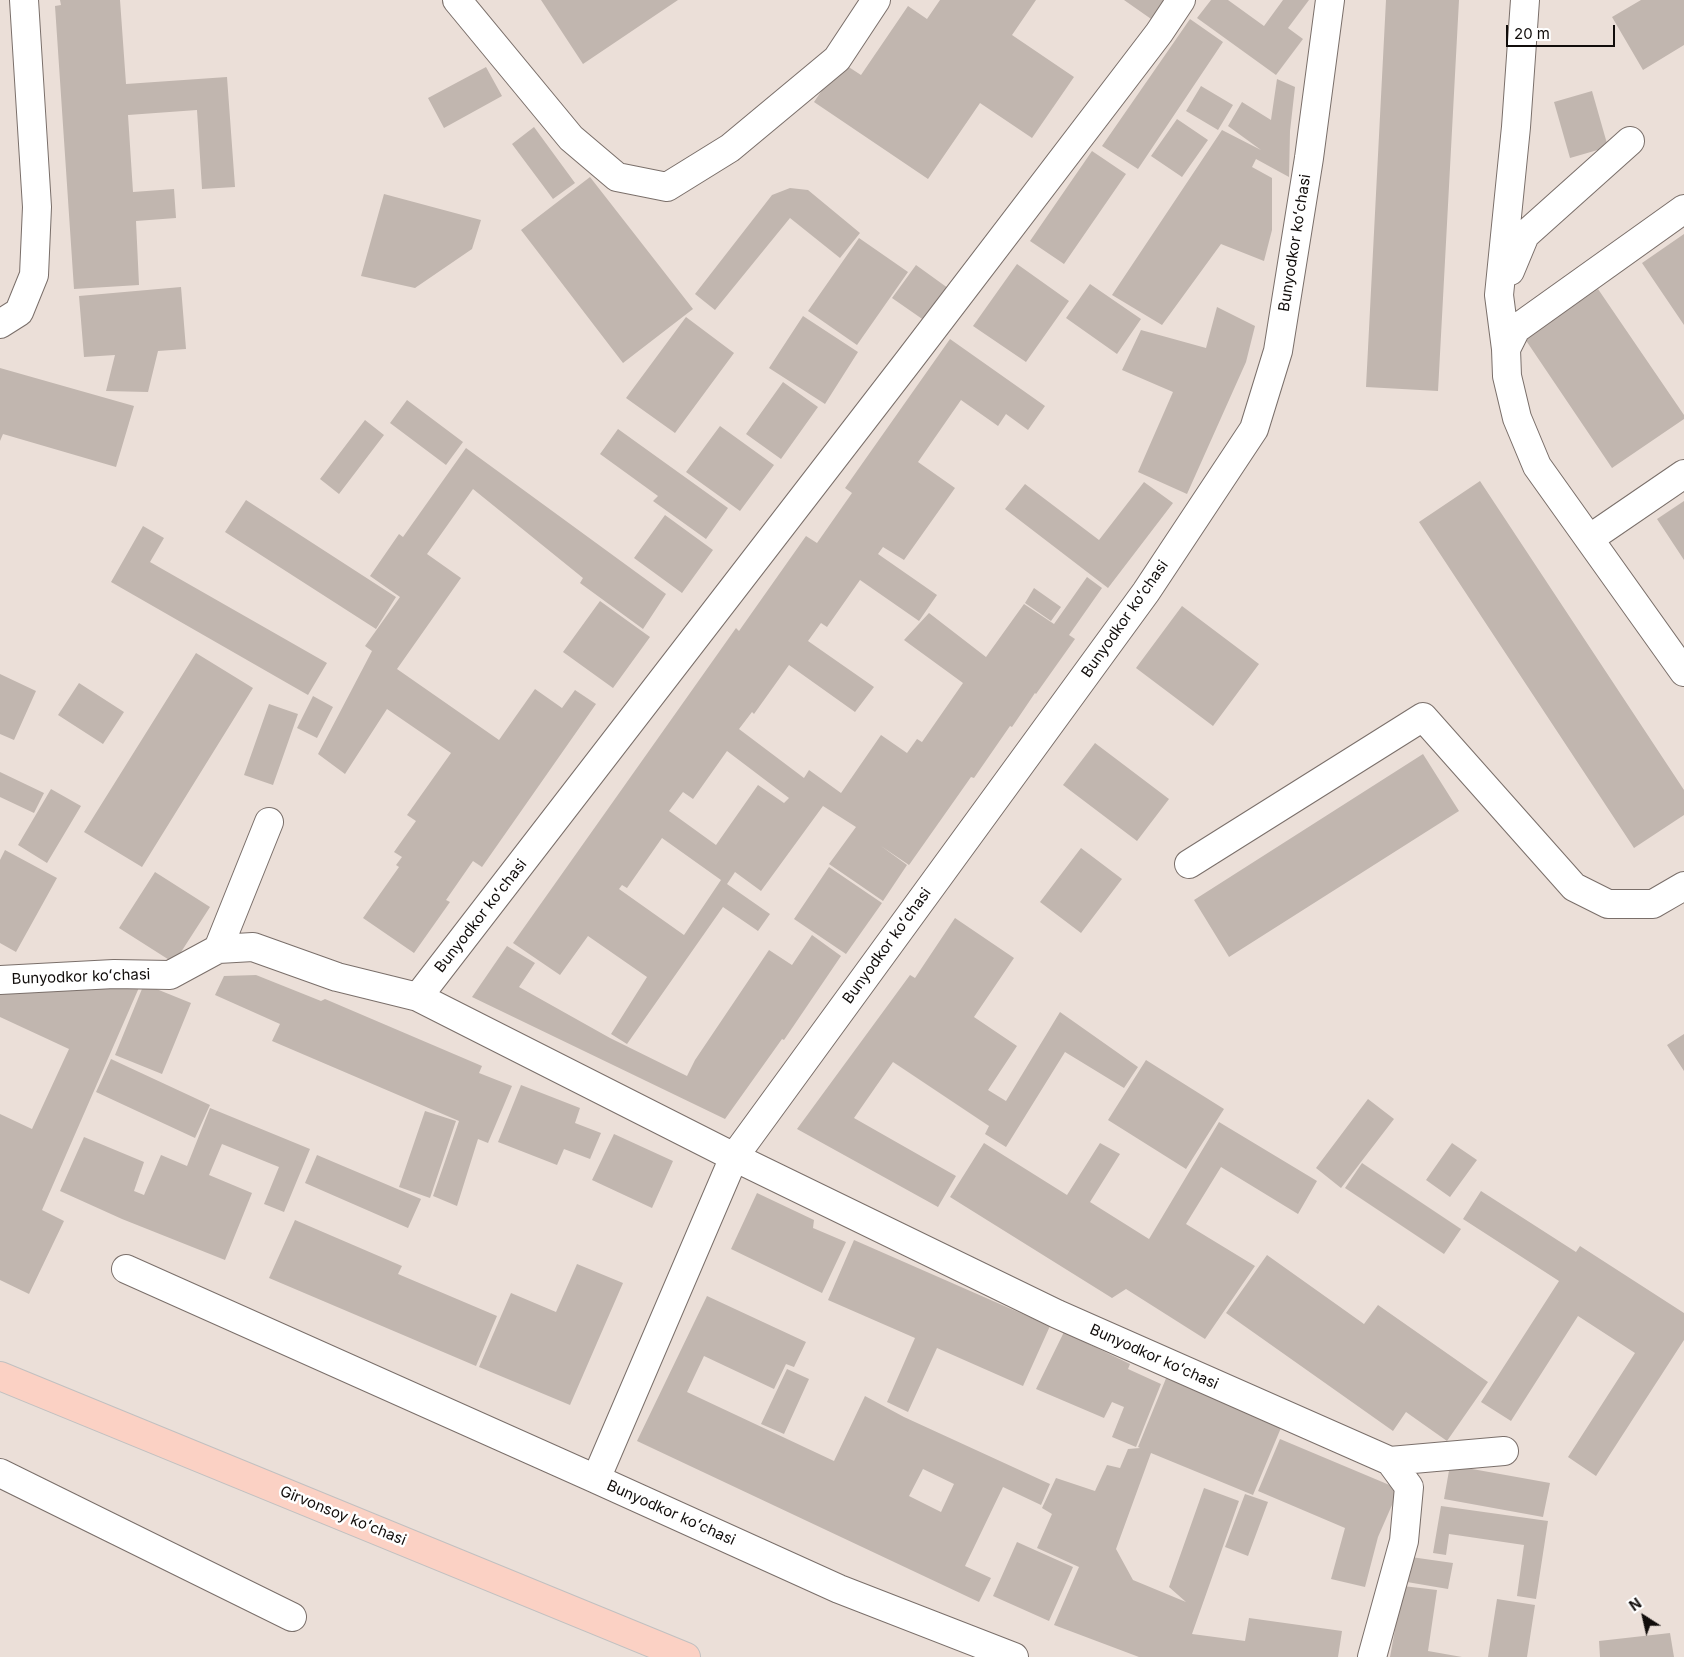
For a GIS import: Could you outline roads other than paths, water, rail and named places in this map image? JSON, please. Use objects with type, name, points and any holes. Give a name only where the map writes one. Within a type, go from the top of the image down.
[{"type":"main road","name":"Girvonsoy koʻchasi","points":[[0,1376],[686,1657]]},
{"type":"street","points":[[0,324],[19,312],[34,275],[37,207],[24,0]]},
{"type":"street","points":[[457,0],[571,138],[617,177],[667,187],[730,148],[838,59],[876,0]]},
{"type":"street","name":"Bunyodkor koʻchasi","points":[[418,998],[922,344],[1159,33],[1181,0]]},
{"type":"street","name":"Bunyodkor koʻchasi","points":[[1014,1657],[839,1589],[596,1479],[734,1157],[1146,592],[1254,429],[1278,351],[1309,158],[1330,0]]},
{"type":"street","points":[[1525,0],[1516,127],[1499,295],[1506,349],[1507,376],[1517,418],[1536,466],[1684,672]]},
{"type":"street","points":[[1499,295],[1525,236],[1630,140]]},
{"type":"street","points":[[1506,349],[1516,329],[1684,209]]},
{"type":"street","points":[[1589,539],[1684,474]]},
{"type":"street","points":[[1189,864],[1422,717],[1574,887],[1608,904],[1653,904],[1684,886]]},
{"type":"street","points":[[218,949],[268,822]]},
{"type":"street","name":"Bunyodkor koʻchasi","points":[[0,980],[114,974],[170,975],[218,949],[253,947],[337,977],[418,998],[734,1157],[1057,1314],[1390,1461]]},
{"type":"street","points":[[126,1269],[596,1479]]},
{"type":"street","points":[[1390,1461],[1504,1451]]},
{"type":"street","points":[[1372,1657],[1404,1541],[1409,1487],[1390,1461]]},
{"type":"street","points":[[0,1474],[292,1617]]}]
